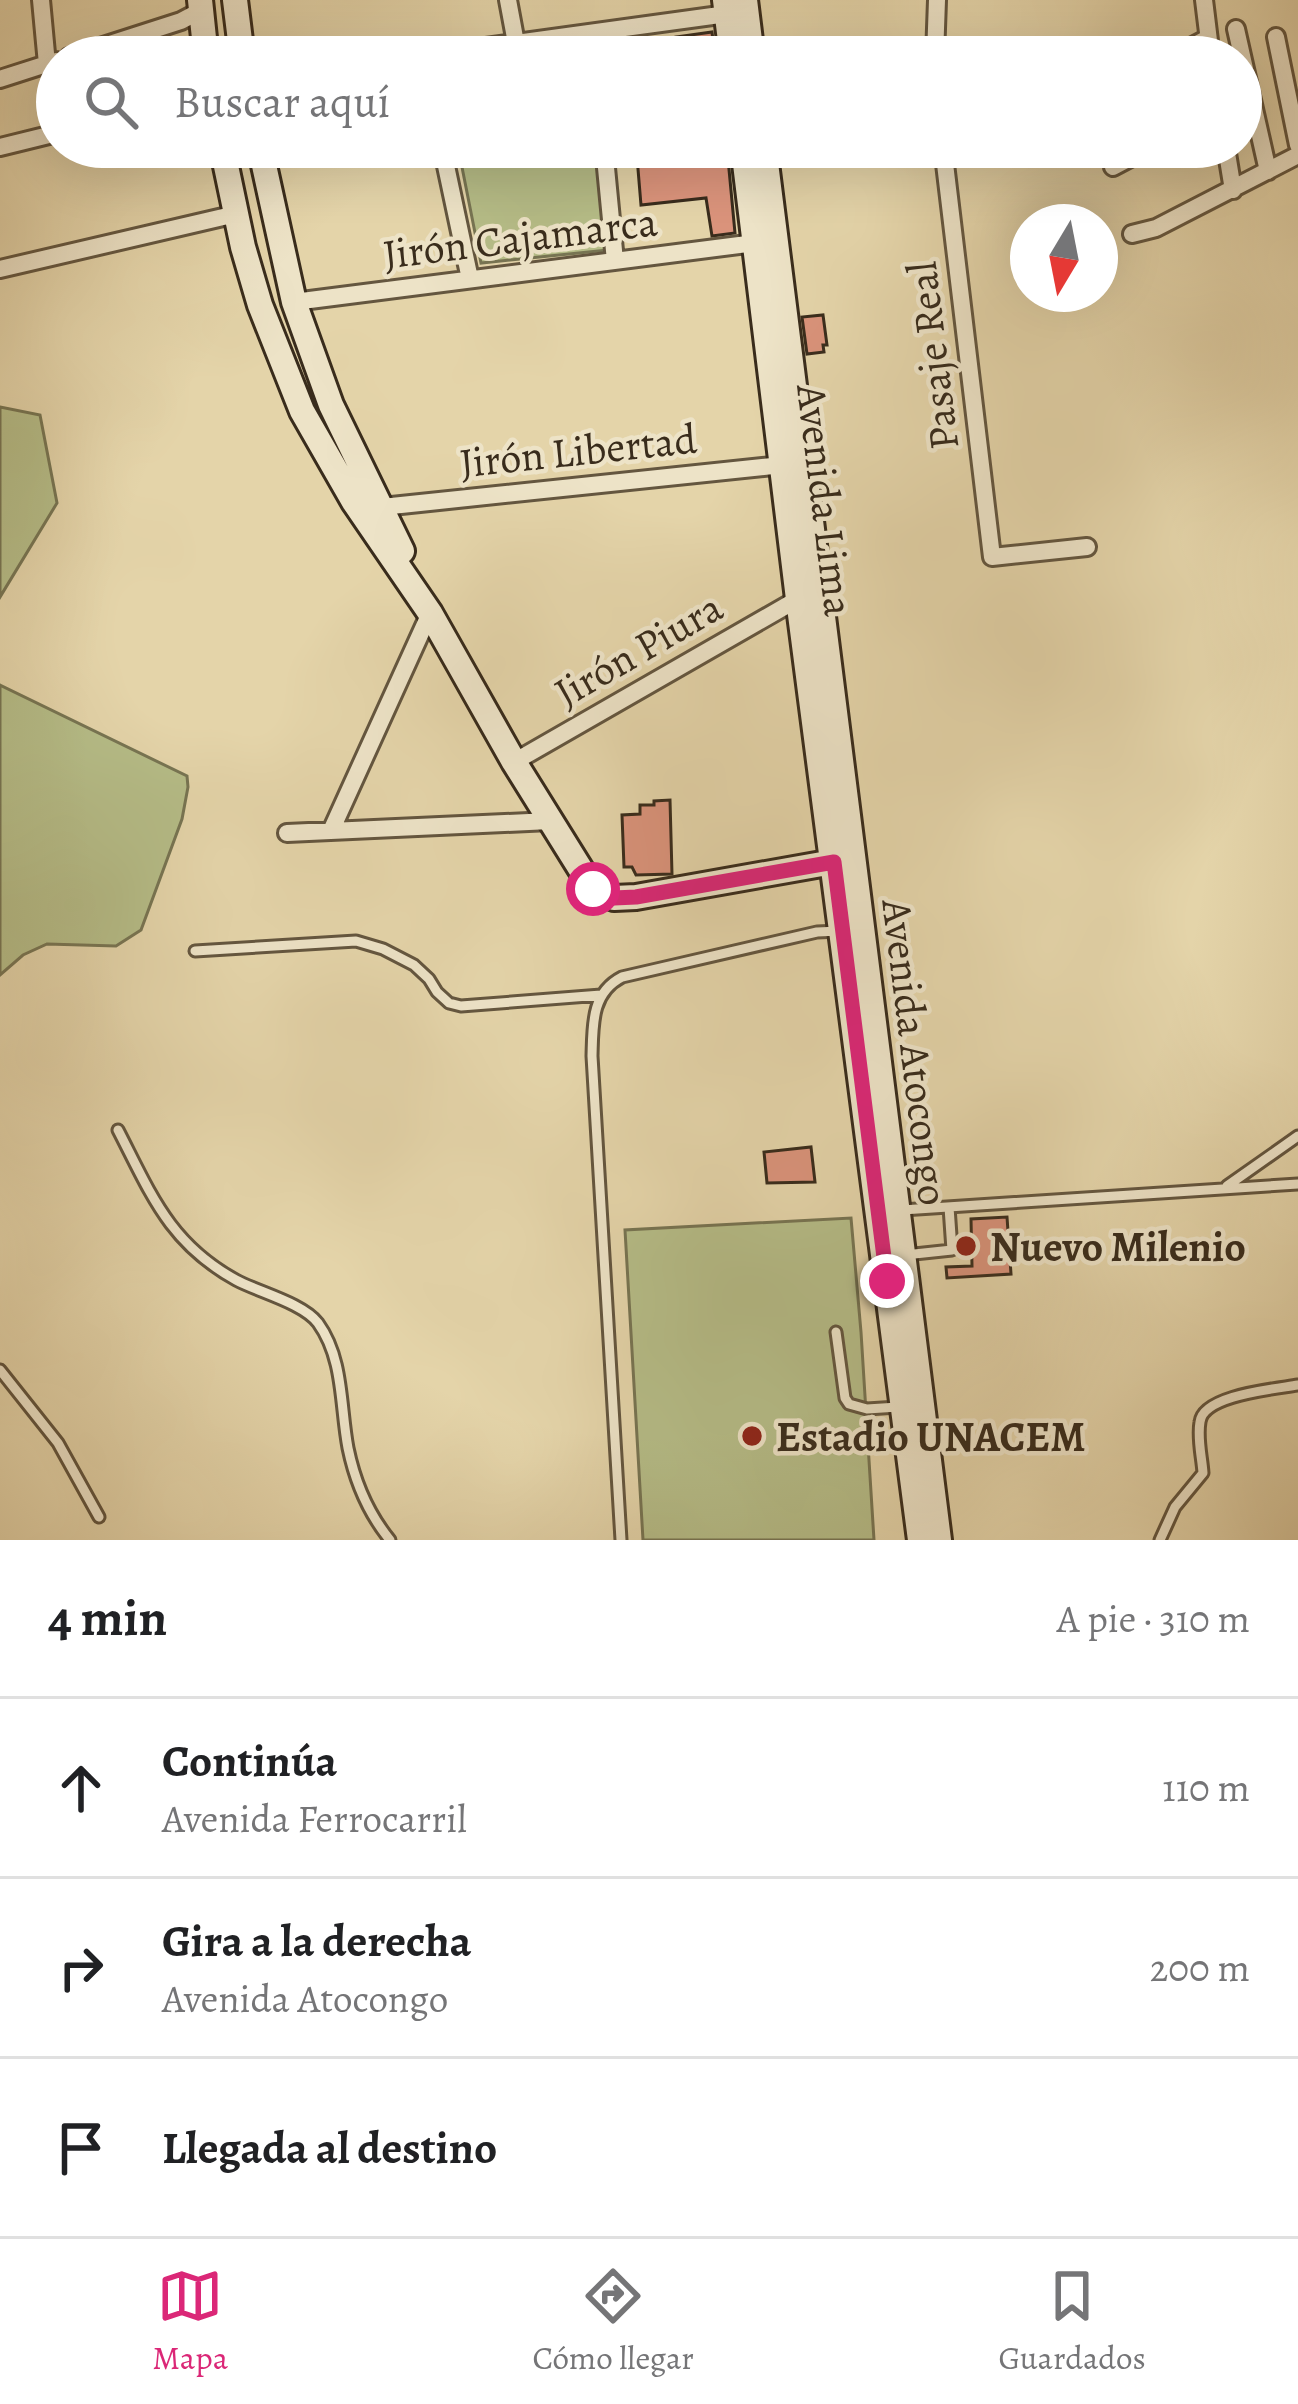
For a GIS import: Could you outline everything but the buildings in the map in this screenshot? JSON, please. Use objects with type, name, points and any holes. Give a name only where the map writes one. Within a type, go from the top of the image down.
[{"type":"main road","points":[[235,0],[239,36]]},
{"type":"main road","points":[[200,5],[204,36]]},
{"type":"main road","points":[[732,5],[733,36]]},
{"type":"main road","points":[[732,5],[744,36]]},
{"type":"main road","points":[[226,168],[260,305],[302,411],[354,502],[430,613],[593,889],[614,898],[688,890],[843,860]]},
{"type":"main road","points":[[265,168],[294,302],[331,405],[430,613]]},
{"type":"main road","name":"Avenida Lima","points":[[746,168],[798,599],[843,860]]},
{"type":"main road","name":"Avenida Lima","points":[[766,168],[843,860]]},
{"type":"main road","name":"Avenida Atocongo","points":[[843,860],[929,1539]]},
{"type":"street","points":[[41,0],[47,36]]},
{"type":"street","points":[[508,0],[515,36]]},
{"type":"street","points":[[936,36],[937,0]]},
{"type":"street","points":[[1204,0],[1208,36]]},
{"type":"street","points":[[134,36],[181,21],[200,5]]},
{"type":"street","points":[[571,36],[732,5]]},
{"type":"street","points":[[1236,29],[1238,36]]},
{"type":"street","points":[[1276,37],[1298,145]]},
{"type":"street","points":[[0,79],[36,67]]},
{"type":"street","points":[[0,147],[36,138]]},
{"type":"street","points":[[1262,144],[1268,171]]},
{"type":"street","points":[[1132,234],[1156,228],[1298,155]]},
{"type":"street","points":[[446,168],[470,279]]},
{"type":"street","points":[[606,168],[615,261]]},
{"type":"street","name":"Pasaje Real","points":[[946,168],[992,557],[1087,547]]},
{"type":"street","points":[[1229,168],[1233,190]]},
{"type":"street","points":[[0,269],[236,214]]},
{"type":"street","name":"Jirón Cajamarca","points":[[294,302],[755,243]]},
{"type":"street","name":"Jirón Libertad","points":[[382,507],[782,465]]},
{"type":"street","name":"Jirón Piura","points":[[514,762],[798,599]]},
{"type":"street","points":[[331,831],[430,613]]},
{"type":"street","points":[[287,833],[550,821]]},
{"type":"lane","points":[[621,1540],[592,1056],[594,1009],[611,983],[622,977],[817,932],[852,933]]},
{"type":"lane","points":[[195,951],[356,941],[414,964],[436,992],[461,1006],[602,995]]},
{"type":"lane","points":[[118,1130],[163,1218],[199,1256],[314,1318],[330,1343],[339,1377],[358,1488],[390,1540]]},
{"type":"lane","points":[[1222,1189],[1298,1136]]},
{"type":"lane","points":[[887,1211],[1298,1184]]},
{"type":"lane","points":[[893,1256],[952,1250],[949,1207]]},
{"type":"lane","points":[[836,1332],[849,1404],[867,1409],[912,1404]]},
{"type":"lane","points":[[0,1370],[58,1443],[99,1517]]},
{"type":"lane","points":[[1160,1540],[1175,1507],[1203,1473],[1199,1420],[1204,1412],[1225,1400],[1298,1384]]},
{"type":"green space","points":[[462,168],[601,168],[608,250],[481,263]]},
{"type":"green space","points":[[0,407],[40,415],[57,503],[0,597]]},
{"type":"green space","points":[[0,685],[187,776],[188,787],[182,819],[141,930],[116,946],[47,944],[23,955],[0,975]]},
{"type":"green space","name":"Estadio UNACEM","points":[[851,1218],[874,1540],[643,1540],[625,1230]]},
{"type":"place","name":"Nuevo Milenio","points":[[966,1246]]},
{"type":"place","name":"Estadio UNACEM","points":[[752,1436]]},
{"type":"route","points":[[593,889],[603,896],[636,897],[834,862],[887,1281]]}]
